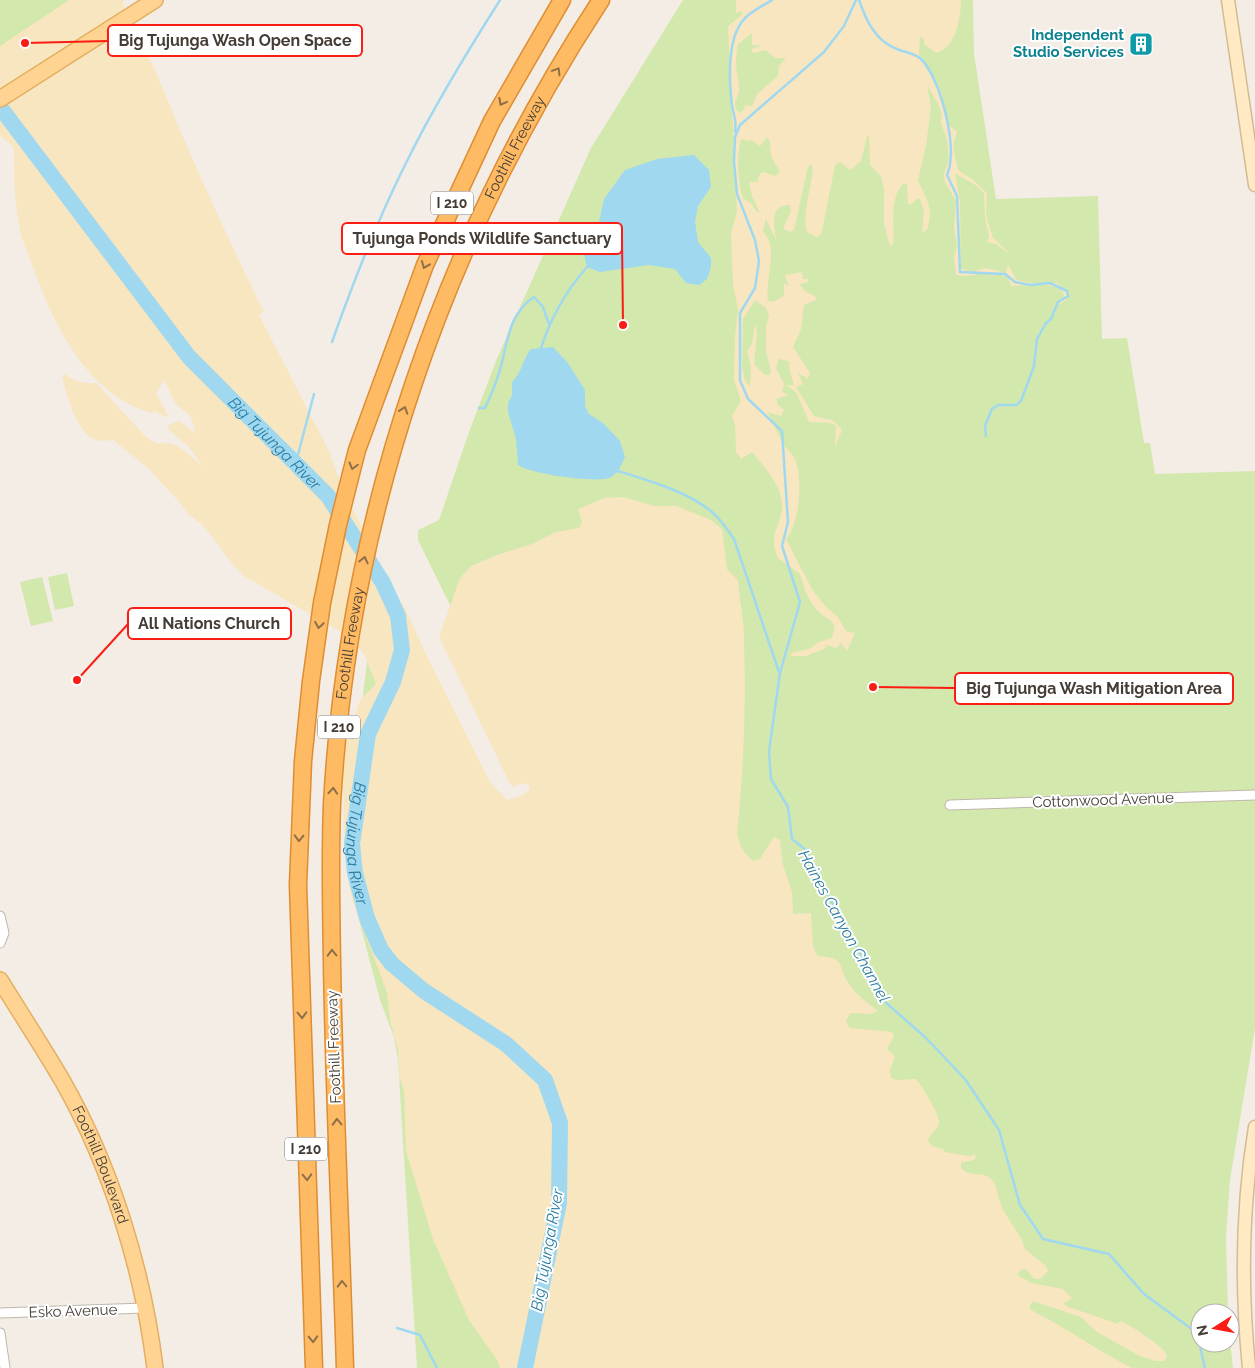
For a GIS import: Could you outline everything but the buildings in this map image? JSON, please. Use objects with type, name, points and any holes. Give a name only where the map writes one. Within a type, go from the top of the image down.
[{"type":"highway","name":"Foothill Freeway","points":[[314,1368],[299,931],[299,843],[310,681],[322,603],[338,526],[357,450],[414,292],[457,192],[510,87],[562,0]]},
{"type":"highway","name":"Foothill Freeway","points":[[346,1368],[332,1002],[331,842],[339,724],[348,647],[361,571],[389,456],[440,313],[486,205],[538,103],[600,0]]},
{"type":"main road","points":[[0,99],[154,0]]},
{"type":"main road","points":[[1228,0],[1255,186]]},
{"type":"main road","name":"Foothill Boulevard","points":[[0,980],[62,1082],[90,1140],[119,1214],[145,1308],[155,1368]]},
{"type":"main road","points":[[1248,1368],[1244,1280],[1245,1206],[1255,1127]]},
{"type":"street","name":"Cottonwood Avenue","points":[[950,805],[1255,795]]},
{"type":"street","points":[[0,916],[4,932],[0,943]]},
{"type":"street","name":"Esko Avenue","points":[[0,1313],[145,1308]]},
{"type":"street","points":[[0,1333],[5,1368]]},
{"type":"green space","points":[[0,0],[100,0],[0,74]]},
{"type":"green space","points":[[683,0],[973,0],[974,53],[996,199],[1098,196],[1102,339],[1127,338],[1144,443],[1150,443],[1155,474],[1255,471],[1255,1028],[1230,1180],[1226,1238],[1228,1303],[1190,1303],[1190,1353],[1231,1353],[1233,1368],[417,1368],[398,1060],[394,1037],[380,1000],[351,889],[359,729],[369,645],[497,829],[558,800],[523,753],[418,540],[418,530],[439,520],[496,361],[591,148]]},
{"type":"green space","points":[[67,573],[74,606],[55,610],[48,577]]},
{"type":"green space","points":[[42,577],[53,621],[31,626],[20,582]]},
{"type":"sand","points":[[69,0],[123,0],[132,28],[152,63],[181,133],[264,312],[259,315],[329,451],[341,485],[399,603],[403,604],[490,782],[507,800],[521,796],[530,789],[529,785],[522,783],[514,787],[509,782],[439,637],[460,578],[471,566],[497,555],[532,544],[556,532],[579,528],[582,522],[578,509],[604,498],[623,497],[654,506],[676,506],[711,520],[722,529],[727,569],[738,580],[744,630],[744,735],[737,833],[742,849],[753,861],[760,859],[774,837],[780,840],[783,865],[792,892],[793,914],[811,913],[813,947],[818,956],[838,961],[845,978],[852,988],[862,999],[878,1011],[871,1014],[851,1013],[846,1021],[850,1028],[892,1032],[894,1036],[887,1049],[895,1056],[890,1070],[891,1078],[897,1080],[916,1079],[934,1108],[939,1120],[937,1128],[928,1140],[932,1146],[943,1149],[944,1152],[970,1156],[977,1154],[974,1160],[961,1163],[961,1168],[964,1171],[992,1179],[1004,1211],[1025,1249],[1046,1266],[1048,1271],[1040,1279],[1034,1279],[1026,1269],[1020,1270],[1017,1275],[1031,1283],[1063,1289],[1072,1298],[1064,1303],[1066,1306],[1118,1324],[1120,1321],[1131,1327],[1154,1342],[1165,1352],[1167,1356],[1164,1361],[1155,1361],[1138,1355],[1097,1332],[1081,1317],[1032,1302],[1029,1307],[1031,1310],[1132,1368],[500,1368],[497,1360],[469,1320],[433,1239],[406,1151],[404,1091],[399,1076],[398,1049],[390,1021],[387,992],[351,897],[344,843],[343,771],[346,743],[360,700],[376,684],[364,654],[344,634],[244,576],[204,527],[186,512],[182,505],[148,468],[113,440],[103,441],[90,437],[78,422],[66,393],[62,376],[65,374],[79,382],[96,383],[146,437],[157,444],[165,443],[177,446],[203,466],[189,447],[169,430],[168,425],[180,421],[196,434],[191,417],[176,404],[164,380],[156,393],[168,416],[166,417],[154,411],[153,413],[131,405],[111,392],[93,376],[77,357],[52,314],[22,238],[14,180],[14,147],[0,136],[0,46]]},
{"type":"sand","points":[[736,0],[961,0],[960,14],[953,39],[943,50],[936,53],[925,45],[923,37],[920,37],[919,55],[941,92],[949,125],[957,132],[953,146],[958,170],[972,179],[987,193],[986,216],[993,238],[1012,255],[996,244],[987,242],[989,236],[985,217],[984,193],[977,186],[955,173],[960,202],[961,269],[972,272],[986,268],[1006,273],[1008,264],[1016,280],[1032,283],[1057,283],[1068,294],[1066,300],[1058,305],[1064,296],[1062,291],[1057,288],[1042,285],[1011,286],[1008,277],[993,273],[963,276],[956,274],[954,256],[957,247],[954,227],[956,201],[945,182],[944,174],[949,159],[947,140],[941,123],[942,115],[938,104],[927,85],[931,107],[926,145],[918,180],[928,202],[930,214],[928,228],[922,234],[924,212],[920,199],[917,199],[910,205],[908,204],[907,184],[903,184],[894,204],[893,244],[890,246],[884,224],[884,189],[881,176],[870,165],[869,137],[867,136],[861,161],[850,170],[840,162],[835,165],[821,234],[817,237],[807,232],[806,214],[813,169],[812,164],[808,167],[794,230],[790,232],[783,228],[791,212],[790,205],[779,208],[774,217],[776,240],[766,219],[763,230],[771,250],[768,301],[773,302],[784,296],[784,283],[789,286],[785,275],[802,272],[803,279],[808,279],[808,282],[799,284],[806,292],[815,296],[816,300],[804,305],[801,329],[793,347],[810,373],[808,379],[798,373],[803,384],[796,387],[814,416],[834,421],[842,430],[835,447],[836,425],[809,422],[796,392],[786,385],[794,385],[789,361],[779,359],[776,368],[784,384],[782,392],[789,395],[776,399],[778,405],[784,410],[781,416],[767,412],[782,443],[795,459],[799,477],[797,512],[791,532],[786,539],[813,591],[827,608],[837,616],[846,631],[855,633],[847,651],[841,643],[837,648],[827,645],[825,646],[826,648],[806,656],[790,656],[794,652],[809,649],[819,642],[832,638],[835,626],[813,605],[805,590],[800,574],[778,558],[774,538],[781,516],[782,501],[777,485],[752,452],[741,459],[736,452],[735,424],[732,416],[741,401],[734,380],[735,336],[738,310],[733,284],[731,233],[737,212],[728,26],[743,14],[741,11],[736,13]],"holes":[[[752,33],[752,45],[763,45],[751,51],[755,53],[766,50],[775,58],[786,58],[779,66],[778,76],[757,94],[752,106],[745,105],[744,110],[740,113],[735,107],[739,92],[736,56],[738,44]],[[767,137],[770,141],[771,156],[780,172],[775,176],[764,172],[759,175],[757,182],[749,182],[752,196],[760,213],[756,211],[751,203],[743,199],[738,161],[741,139],[751,140],[760,146]],[[755,300],[766,308],[769,315],[766,327],[766,350],[771,372],[769,375],[765,375],[754,364],[757,333],[755,324],[752,344],[747,351],[751,366],[750,386],[745,381],[742,367],[743,319]]]},
{"type":"water","points":[[694,155],[709,170],[711,187],[698,206],[695,221],[698,242],[711,258],[711,267],[707,279],[699,285],[686,283],[675,269],[649,265],[600,272],[587,267],[582,245],[598,227],[604,199],[625,170],[657,159]]},
{"type":"water","points":[[553,347],[568,363],[585,390],[585,406],[589,414],[603,423],[620,441],[625,457],[621,466],[612,477],[591,479],[563,477],[535,472],[518,465],[516,439],[508,412],[508,403],[512,395],[512,382],[519,373],[531,349]]},
{"type":"waterway","points":[[332,342],[367,249],[397,181],[440,98],[500,0]]},
{"type":"waterway","name":"Haines Canyon Channel","points":[[735,132],[730,84],[730,59],[735,35],[746,17],[772,0]]},
{"type":"waterway","name":"Haines Canyon Channel","points":[[856,0],[844,26],[824,52],[740,125],[735,137],[734,162],[737,194],[755,240],[759,261],[755,288],[740,313],[740,380],[748,399],[782,431],[788,522],[782,546],[800,602],[780,673],[769,751],[771,779],[788,807],[792,839],[806,850],[814,870],[863,959],[874,986],[884,1001],[926,1038],[965,1079],[999,1130],[1020,1205],[1043,1239],[1109,1254],[1144,1294],[1197,1333],[1205,1368]]},
{"type":"waterway","points":[[859,0],[872,29],[883,41],[921,59],[935,82],[941,98],[946,115],[951,149],[947,175],[957,196],[960,272],[1005,274],[1015,282],[1031,285],[1050,283],[1067,291],[1068,296],[1058,302],[1051,319],[1046,323],[1037,339],[1034,366],[1021,401],[1016,405],[998,405],[992,409],[985,426],[986,436]]},
{"type":"waterway","name":"Big Tujunga River","points":[[0,107],[189,357],[328,496],[383,583],[398,616],[402,650],[393,682],[368,734],[352,844],[355,873],[367,918],[381,950],[392,964],[424,991],[506,1044],[545,1080],[560,1123],[559,1203],[525,1368]]},
{"type":"waterway","points":[[541,348],[549,326],[560,305],[587,267]]},
{"type":"waterway","points":[[479,408],[485,408],[493,390],[501,368],[512,324],[525,305],[534,297],[543,307],[549,324]]},
{"type":"waterway","points":[[296,462],[314,394]]},
{"type":"waterway","points":[[618,471],[692,498],[721,521],[734,539],[779,672]]},
{"type":"waterway","points":[[397,1328],[420,1335],[437,1368]]},
{"type":"place","name":"Big Tujunga Wash Open Space","points":[[25,43]]},
{"type":"place","name":"Independent Studio Services","points":[[1141,44]]},
{"type":"place","name":"Tujunga Ponds Wildlife Sanctuary","points":[[623,325]]},
{"type":"place","name":"All Nations Church","points":[[77,680]]},
{"type":"place","name":"Big Tujunga Wash Mitigation Area","points":[[873,687]]}]
